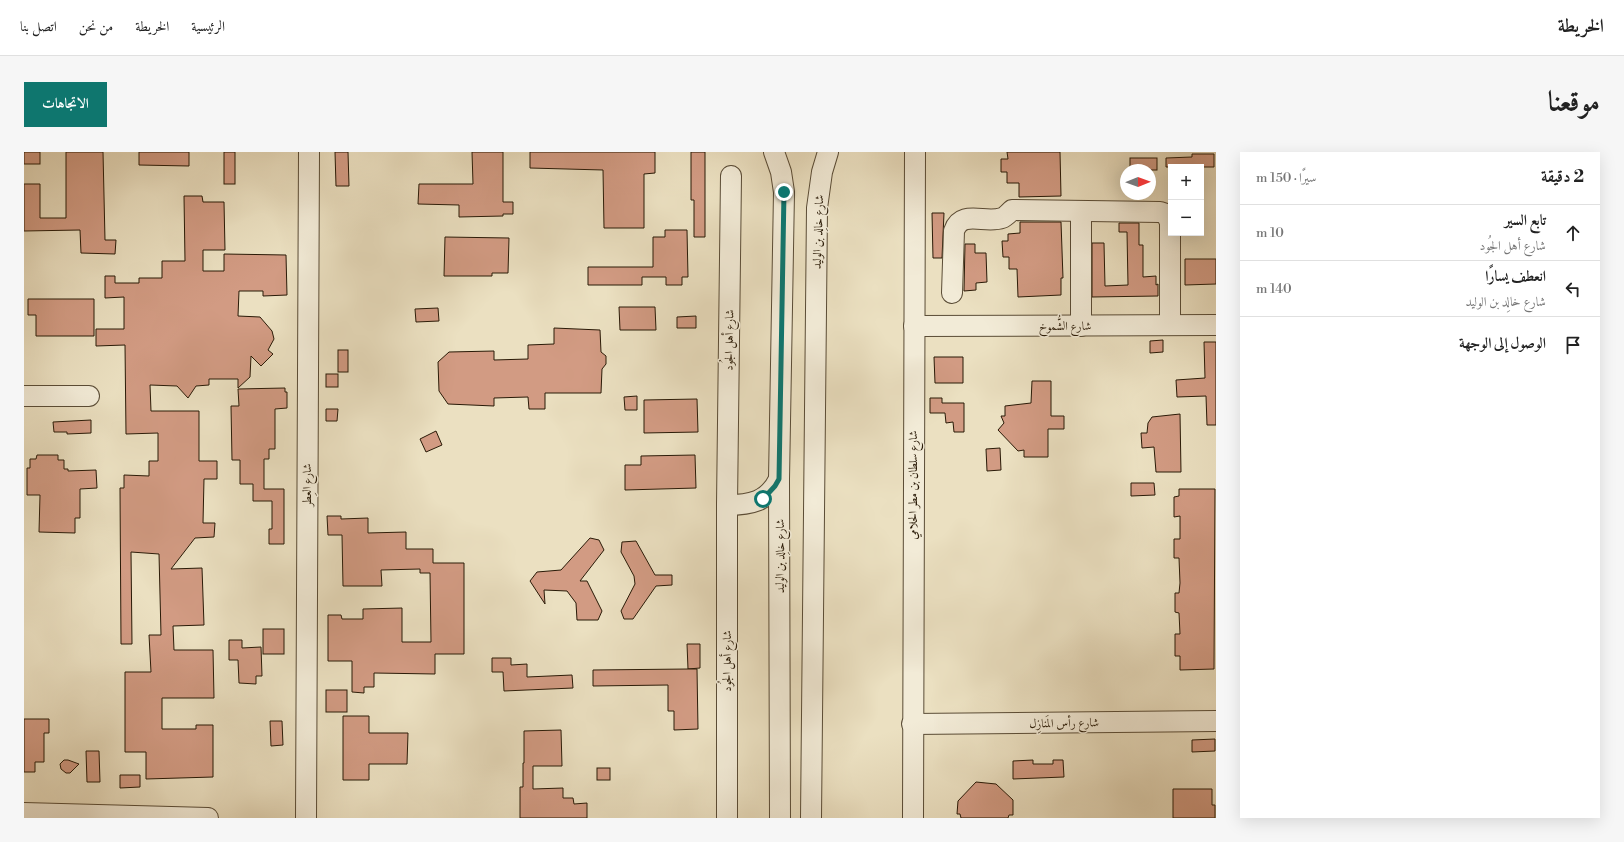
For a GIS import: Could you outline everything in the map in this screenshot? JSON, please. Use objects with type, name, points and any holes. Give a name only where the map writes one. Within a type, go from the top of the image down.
[{"type":"street","name":"شارع العِطر","points":[[306,818],[309,152]]},
{"type":"street","name":"شارع خالِد بن الوليد","points":[[774,152],[781,172],[784,192],[779,479],[780,818]]},
{"type":"street","name":"شارع خالِد بن الوليد","points":[[811,818],[810,771],[817,208],[822,172],[828,152]]},
{"type":"street","name":"شارع سلطان بن مطر الحلامي","points":[[913,818],[912,724],[915,152]]},
{"type":"street","name":"شارع أهل الجُود","points":[[727,818],[727,505],[731,176]]},
{"type":"street","points":[[952,293],[954,231],[956,224],[962,219],[1002,218],[1012,210],[1160,212],[1167,216],[1171,229],[1170,325]]},
{"type":"street","points":[[1081,212],[1081,326]]},
{"type":"street","name":"شارع الشُّموخ","points":[[914,326],[1216,325]]},
{"type":"street","points":[[24,396],[89,396]]},
{"type":"street","points":[[747,505],[763,499],[775,486],[779,479]]},
{"type":"street","points":[[727,505],[747,505],[758,508],[767,513],[780,530]]},
{"type":"street","name":"شارع رأس المَنازِل","points":[[912,724],[1216,721]]},
{"type":"street","points":[[779,730],[792,729],[797,732],[800,737],[801,758],[810,771]]},
{"type":"street","points":[[24,813],[62,816],[208,818]]},
{"type":"building","points":[[24,152],[40,152],[40,164],[24,164]]},
{"type":"building","points":[[66,152],[103,152],[105,240],[116,240],[115,254],[81,253],[80,230],[24,231],[24,184],[40,184],[40,218],[66,218]]},
{"type":"building","points":[[139,152],[189,152],[189,166],[139,165]]},
{"type":"building","points":[[224,152],[235,152],[235,184],[224,184]]},
{"type":"building","points":[[335,152],[348,152],[349,186],[336,186]]},
{"type":"building","points":[[472,152],[503,152],[503,202],[513,202],[513,214],[503,214],[503,216],[459,217],[459,205],[418,204],[419,184],[473,184]]},
{"type":"building","points":[[530,152],[655,152],[655,173],[644,174],[644,228],[604,228],[603,170],[530,168]]},
{"type":"building","points":[[691,152],[705,152],[705,237],[694,237],[694,200],[691,200]]},
{"type":"building","points":[[1007,152],[1060,152],[1061,196],[1019,197],[1019,183],[1007,183],[1007,172],[1001,172],[1001,159],[1008,159]]},
{"type":"building","points":[[1192,154],[1214,154],[1214,167],[1204,167],[1204,164],[1168,164],[1168,167],[1166,167],[1166,158],[1192,157]]},
{"type":"building","points":[[1130,158],[1157,158],[1157,170],[1156,164],[1130,164]]},
{"type":"building","points":[[184,196],[202,196],[203,202],[224,202],[225,250],[203,250],[203,271],[224,271],[224,254],[286,255],[287,295],[263,296],[263,291],[239,291],[238,316],[260,317],[272,331],[274,339],[268,350],[273,354],[261,366],[251,356],[250,377],[238,388],[238,379],[209,379],[209,385],[196,386],[188,398],[177,386],[150,385],[151,411],[199,411],[199,461],[217,461],[217,479],[204,479],[203,523],[215,523],[214,537],[195,538],[171,569],[202,568],[204,625],[173,626],[174,650],[213,650],[214,698],[162,698],[162,729],[196,729],[196,725],[213,725],[213,777],[146,779],[146,752],[125,752],[125,672],[151,672],[149,635],[161,635],[159,554],[131,552],[132,644],[121,644],[120,488],[124,488],[124,475],[149,476],[149,461],[158,461],[158,433],[126,434],[125,345],[96,346],[96,329],[124,329],[124,297],[105,298],[105,276],[115,276],[115,283],[139,283],[139,278],[162,278],[162,261],[185,261]]},
{"type":"building","points":[[932,213],[944,213],[942,258],[933,258]]},
{"type":"building","points":[[1020,222],[1061,222],[1063,278],[1061,278],[1061,295],[1018,297],[1017,269],[1009,269],[1009,257],[1003,257],[1002,241],[1008,241],[1008,234],[1020,233]]},
{"type":"building","points":[[1119,223],[1139,223],[1139,245],[1143,245],[1143,277],[1156,276],[1158,296],[1092,297],[1092,243],[1104,243],[1105,286],[1128,285],[1127,232],[1119,232]]},
{"type":"building","points":[[665,230],[687,230],[688,277],[682,277],[682,285],[666,285],[666,277],[642,277],[642,285],[588,285],[588,267],[653,267],[653,237],[665,237]]},
{"type":"building","points":[[445,237],[509,238],[508,273],[492,273],[492,276],[444,276]]},
{"type":"building","points":[[965,244],[975,244],[975,253],[986,253],[987,282],[976,283],[976,290],[964,291]]},
{"type":"building","points":[[1185,259],[1216,259],[1216,284],[1185,285]]},
{"type":"building","points":[[28,299],[94,299],[94,336],[36,336],[36,315],[28,315]]},
{"type":"building","points":[[619,307],[655,307],[656,330],[620,330]]},
{"type":"building","points":[[438,308],[439,321],[416,322],[415,309]]},
{"type":"building","points":[[696,316],[696,328],[677,328],[677,317]]},
{"type":"building","points":[[554,328],[600,330],[601,352],[606,356],[606,364],[602,369],[601,393],[545,393],[545,409],[529,409],[528,397],[494,398],[494,406],[448,404],[439,391],[438,362],[449,352],[494,351],[494,360],[528,359],[528,345],[554,344]]},
{"type":"building","points":[[1163,340],[1163,352],[1150,353],[1150,341]]},
{"type":"building","points":[[1204,342],[1216,342],[1216,425],[1207,425],[1206,396],[1177,397],[1176,380],[1205,378]]},
{"type":"building","points":[[338,350],[348,350],[348,372],[338,372]]},
{"type":"building","points":[[934,357],[963,357],[963,383],[935,383]]},
{"type":"building","points":[[326,374],[338,374],[338,387],[326,387]]},
{"type":"building","points":[[1032,381],[1051,381],[1051,416],[1064,416],[1064,429],[1048,429],[1048,457],[1024,457],[1024,450],[1018,451],[998,430],[1004,423],[1001,416],[1005,416],[1005,406],[1031,403]]},
{"type":"building","points":[[285,388],[285,392],[287,392],[287,408],[275,409],[275,449],[269,449],[269,459],[264,459],[264,489],[284,489],[284,544],[269,544],[269,529],[272,529],[272,501],[253,501],[253,484],[240,484],[240,460],[232,460],[231,406],[239,406],[238,389]]},
{"type":"building","points":[[637,396],[637,410],[625,410],[624,397]]},
{"type":"building","points":[[930,398],[942,398],[942,403],[964,403],[964,432],[954,432],[953,422],[946,423],[945,413],[930,413]]},
{"type":"building","points":[[697,399],[698,432],[644,433],[644,400]]},
{"type":"building","points":[[326,409],[338,409],[337,421],[326,421]]},
{"type":"building","points":[[1180,414],[1181,472],[1156,472],[1154,447],[1142,448],[1141,433],[1147,433],[1148,423],[1152,417]]},
{"type":"building","points":[[91,420],[91,433],[67,434],[67,432],[54,432],[53,422]]},
{"type":"building","points":[[436,431],[442,445],[426,452],[420,439]]},
{"type":"building","points":[[1000,448],[1001,470],[987,471],[986,449]]},
{"type":"building","points":[[37,455],[58,455],[58,460],[64,460],[64,469],[68,469],[68,471],[96,470],[97,488],[80,489],[80,518],[75,518],[75,533],[39,532],[40,495],[27,495],[27,468],[30,468],[30,459],[36,459]]},
{"type":"building","points":[[695,455],[696,488],[625,490],[625,465],[641,465],[641,456]]},
{"type":"building","points":[[1131,483],[1154,483],[1155,495],[1131,496]]},
{"type":"building","points":[[1179,489],[1215,489],[1214,669],[1180,670],[1180,656],[1175,656],[1175,634],[1180,634],[1179,613],[1175,612],[1175,593],[1179,593],[1180,583],[1179,558],[1174,558],[1174,539],[1180,539],[1180,516],[1174,517],[1174,497],[1179,496]]},
{"type":"building","points":[[327,516],[341,516],[341,519],[368,518],[368,533],[406,532],[406,549],[433,549],[433,563],[464,563],[464,654],[435,654],[435,674],[374,673],[374,687],[364,687],[364,693],[352,692],[352,661],[328,661],[328,615],[341,615],[342,619],[363,619],[363,609],[402,608],[402,642],[431,642],[430,573],[420,573],[420,569],[381,570],[382,586],[343,586],[342,535],[328,535]]},
{"type":"building","points":[[590,538],[599,540],[604,550],[580,581],[587,581],[602,611],[598,620],[577,620],[576,603],[567,591],[544,590],[545,604],[530,581],[537,572],[561,570]]},
{"type":"building","points":[[636,541],[655,575],[672,575],[672,585],[656,586],[633,619],[624,619],[621,611],[635,584],[634,576],[621,552],[622,542]]},
{"type":"building","points":[[263,629],[284,629],[284,654],[263,654]]},
{"type":"building","points":[[229,640],[242,640],[242,648],[261,647],[262,676],[256,676],[256,684],[239,683],[238,660],[229,660]]},
{"type":"building","points":[[687,644],[700,644],[700,668],[688,669]]},
{"type":"building","points":[[492,658],[511,658],[511,665],[527,664],[527,677],[572,675],[573,688],[504,691],[503,672],[492,672]]},
{"type":"building","points":[[697,669],[698,729],[674,730],[674,711],[668,711],[668,685],[593,686],[593,670]]},
{"type":"building","points":[[326,690],[347,690],[347,712],[326,712]]},
{"type":"building","points":[[343,716],[369,716],[369,733],[408,733],[407,764],[369,764],[369,780],[343,780]]},
{"type":"building","points":[[24,719],[49,719],[49,733],[44,733],[44,762],[35,762],[35,772],[24,772]]},
{"type":"building","points":[[270,721],[282,721],[283,745],[271,746]]},
{"type":"building","points":[[561,730],[562,766],[533,766],[533,789],[563,788],[563,798],[573,798],[574,804],[587,803],[587,818],[520,818],[520,787],[523,787],[524,731]]},
{"type":"building","points":[[1215,739],[1215,751],[1192,752],[1192,740]]},
{"type":"building","points":[[86,751],[99,751],[100,782],[87,782]]},
{"type":"building","points":[[64,760],[79,764],[70,773],[66,773],[61,769],[60,764]]},
{"type":"building","points":[[1033,760],[1033,764],[1053,764],[1053,760],[1063,760],[1064,777],[1013,779],[1013,761]]},
{"type":"building","points":[[597,768],[610,768],[610,780],[597,780]]},
{"type":"building","points":[[120,775],[140,775],[140,787],[120,788]]},
{"type":"building","points":[[976,782],[996,784],[1013,800],[1013,815],[1009,815],[1008,818],[961,818],[960,814],[957,814],[958,801]]},
{"type":"building","points":[[1173,789],[1212,789],[1212,805],[1215,805],[1215,818],[1173,818]]},
{"type":"route","points":[[763,499],[770,493],[779,479],[784,192]]}]
